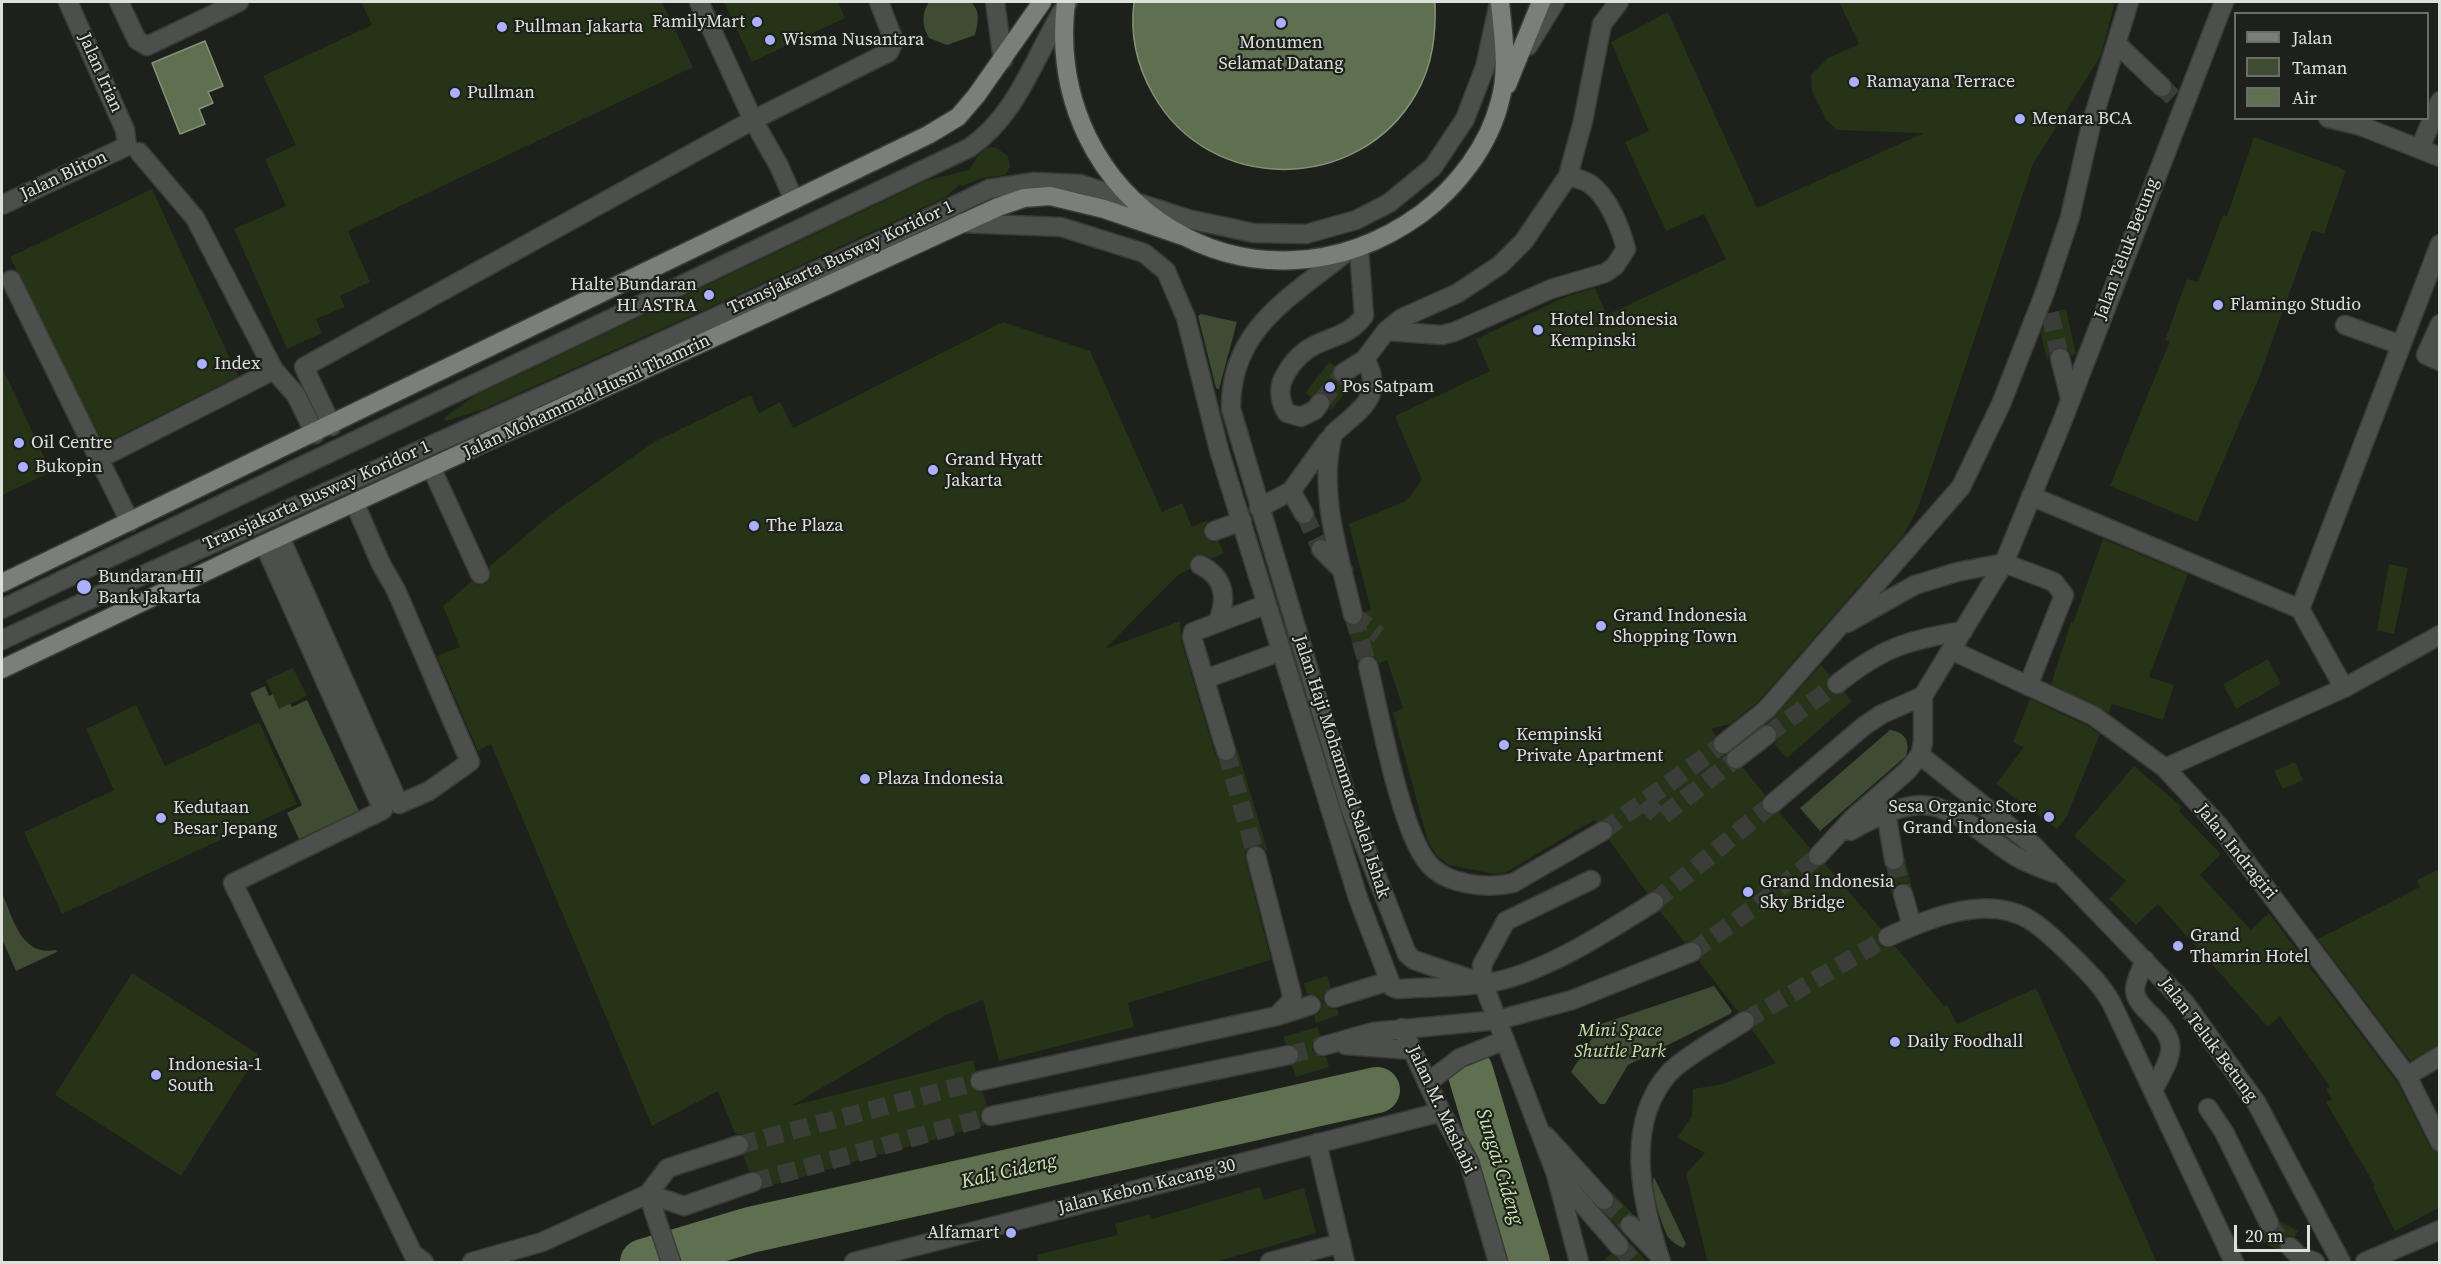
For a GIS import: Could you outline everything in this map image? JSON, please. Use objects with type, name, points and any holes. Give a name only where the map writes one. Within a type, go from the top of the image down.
[{"type":"main road","points":[[2,583],[332,426],[928,135],[958,117],[1004,60],[1042,2]]},
{"type":"main road","points":[[1500,2],[1504,50],[1501,101]]},
{"type":"main road","points":[[1066,3],[1063,37],[1071,98],[1096,155],[1114,180],[1136,203],[1183,236],[1208,247],[1260,260],[1287,261],[1351,252],[1406,225],[1442,198],[1478,153],[1541,2]]},
{"type":"main road","name":"Jalan Mohammad Husni Thamrin","points":[[2,669],[272,541],[960,223],[1024,198],[1050,196],[1104,209],[1183,236]]},
{"type":"street","name":"Jalan Irian","points":[[68,2],[133,149]]},
{"type":"street","points":[[119,2],[137,40],[147,46],[239,2]]},
{"type":"street","points":[[699,2],[753,120],[780,166],[794,200]]},
{"type":"street","points":[[332,426],[304,367],[753,120],[889,52],[894,41],[879,2]]},
{"type":"street","points":[[995,2],[1004,60]]},
{"type":"street","name":"Transjakarta Busway Koridor 1","points":[[2,640],[206,544],[611,365],[989,189],[1034,182],[1080,184],[1136,203],[1226,228],[1254,233],[1306,234],[1356,220],[1389,203],[1433,167],[1465,119],[1485,67],[1500,2]]},
{"type":"street","points":[[1520,54],[1532,42],[1555,2]]},
{"type":"street","points":[[1343,373],[1365,359],[1386,332],[1402,318],[1458,293],[1500,265],[1524,241],[1568,176],[1583,121],[1602,24],[1619,2]]},
{"type":"street","points":[[1723,744],[1766,710],[1961,487],[2001,405],[2045,292],[2070,217],[2091,125],[2128,2]]},
{"type":"street","name":"Jalan Teluk Betung","points":[[1923,696],[2004,563],[2070,398],[2169,93],[2224,2]]},
{"type":"street","name":"Transjakarta Busway Koridor 1","points":[[2,609],[969,148],[982,139],[1011,107],[1066,3]]},
{"type":"street","points":[[2117,44],[2169,93]]},
{"type":"street","points":[[2420,148],[2439,101]]},
{"type":"street","points":[[2336,120],[2361,126],[2439,157]]},
{"type":"street","name":"Jalan Bliton","points":[[2,205],[133,149]]},
{"type":"street","points":[[133,149],[195,218],[274,370],[296,395],[315,434]]},
{"type":"street","points":[[1386,332],[1424,335],[1448,333],[1551,289],[1594,277],[1615,266],[1626,249],[1623,236],[1597,190],[1590,184],[1568,176]]},
{"type":"street","name":"Jalan Haji Mohammad Saleh Ishak","points":[[960,223],[1061,227],[1130,248],[1157,261],[1166,271],[1186,318],[1219,450],[1358,898],[1389,981]]},
{"type":"street","points":[[2300,609],[2439,244]]},
{"type":"street","points":[[1320,404],[1308,415],[1301,417],[1287,413],[1282,400],[1281,382],[1290,364],[1308,347],[1352,328],[1364,316],[1351,252]]},
{"type":"street","name":"Jalan Haji Mohammad Saleh Ishak","points":[[1351,252],[1265,317],[1240,355],[1233,379],[1231,409],[1350,808],[1407,954],[1414,960],[1483,984]]},
{"type":"street","points":[[11,280],[130,522]]},
{"type":"street","points":[[2045,292],[2049,312]]},
{"type":"street","points":[[2439,324],[2426,355],[2439,361]]},
{"type":"street","points":[[2345,325],[2401,345]]},
{"type":"street","points":[[2060,357],[2070,398]]},
{"type":"street","points":[[1259,508],[1291,491],[1333,434],[1359,414],[1367,401],[1372,378],[1372,371],[1365,359]]},
{"type":"street","points":[[99,459],[274,370]]},
{"type":"street","points":[[1333,434],[1328,452],[1329,501],[1353,615]]},
{"type":"street","points":[[432,469],[480,574]]},
{"type":"street","points":[[1291,491],[1304,514]]},
{"type":"street","points":[[2031,496],[2300,609],[2344,688]]},
{"type":"street","points":[[272,541],[399,804],[429,791],[470,762],[396,590],[381,564],[355,504]]},
{"type":"street","points":[[1214,531],[1242,520]]},
{"type":"street","points":[[272,541],[383,810],[233,883],[412,1254],[424,1263]]},
{"type":"street","points":[[1321,549],[1343,571]]},
{"type":"street","points":[[1837,629],[1915,585],[2004,563],[2054,582],[2064,595],[2028,686]]},
{"type":"street","points":[[1200,565],[1210,570],[1223,589],[1222,611],[1217,623]]},
{"type":"street","points":[[1226,751],[1192,634],[1267,603]]},
{"type":"street","points":[[1837,684],[1888,648],[1909,641],[1963,631]]},
{"type":"street","points":[[2165,768],[2344,688],[2439,635]]},
{"type":"street","name":"Jalan Indragiri","points":[[1951,650],[2094,716],[2165,768],[2219,826],[2407,1076],[2439,1142]]},
{"type":"street","points":[[1205,679],[1282,651]]},
{"type":"street","points":[[1368,666],[1426,862],[1442,876],[1453,880],[1502,886],[1523,879],[1603,831]]},
{"type":"street","points":[[1772,804],[1864,726],[1882,714],[1923,696],[1923,743],[1920,755]]},
{"type":"street","points":[[1736,759],[1767,735]]},
{"type":"street","name":"Jalan Teluk Betung","points":[[1818,855],[1852,819],[1907,771],[1920,755],[2034,846],[2059,875],[2185,1003],[2256,1102],[2341,1263]]},
{"type":"street","name":"Jalan Teluk Betung","points":[[1836,838],[1886,812],[1920,805],[1942,810],[1963,820],[2012,855],[2059,875]]},
{"type":"street","points":[[1886,812],[1894,860]]},
{"type":"street","points":[[1256,856],[1292,995],[1291,1002],[1277,1016]]},
{"type":"street","points":[[1579,1263],[1556,1174],[1483,984],[1482,965],[1506,921],[1591,880]]},
{"type":"street","points":[[1903,894],[1912,926]]},
{"type":"street","points":[[1334,998],[1389,981],[1397,989],[1483,984],[1504,979],[1554,960],[1600,936],[1654,902]]},
{"type":"street","points":[[1888,938],[1940,916],[1988,909],[2006,910],[2029,920],[2049,934],[2101,984],[2234,1263]]},
{"type":"street","points":[[1412,1050],[1329,1045],[1373,1032],[1498,1020],[1572,1000],[1692,952]]},
{"type":"street","points":[[2145,960],[2135,990],[2137,998],[2166,1029],[2171,1043],[2168,1059],[2153,1090]]},
{"type":"street","points":[[980,1081],[1277,1016],[1311,1005]]},
{"type":"street","points":[[1663,1260],[1640,1170],[1645,1118],[1669,1073],[1744,1021]]},
{"type":"street","name":"Jalan M. Mashabi","points":[[1402,1028],[1441,1112],[1469,1162],[1498,1263]]},
{"type":"street","points":[[1427,1083],[1460,1058],[1505,1040]]},
{"type":"street","points":[[990,1116],[1289,1055]]},
{"type":"street","points":[[2407,1076],[2439,1056]]},
{"type":"street","points":[[2208,1108],[2224,1132],[2269,1223]]},
{"type":"street","name":"Jalan Kebon Kacang 30","points":[[854,1263],[1441,1112]]},
{"type":"street","points":[[1537,1126],[1604,1200]]},
{"type":"street","points":[[1317,1143],[1345,1263]]},
{"type":"street","points":[[472,1263],[542,1242],[648,1194],[668,1168],[739,1145]]},
{"type":"street","points":[[1556,1174],[1619,1246]]},
{"type":"street","points":[[648,1194],[684,1206],[753,1182]]},
{"type":"street","points":[[648,1194],[671,1263]]},
{"type":"street","points":[[1630,1226],[1663,1260]]},
{"type":"street","points":[[2365,1263],[2439,1230]]},
{"type":"street","points":[[1270,1263],[1341,1243]]},
{"type":"street","points":[[2290,1247],[2299,1256],[2315,1263]]},
{"type":"green space","points":[[929,2],[971,2],[977,13],[978,21],[975,35],[947,45],[929,38],[923,20]]},
{"type":"green space","points":[[1201,314],[1237,322],[1219,389],[1216,388],[1198,316]]},
{"type":"green space","points":[[265,686],[269,696],[283,689],[292,707],[307,700],[359,811],[299,839],[287,813],[302,805],[250,693]]},
{"type":"green space","points":[[1890,730],[1906,738],[1908,746],[1906,756],[1820,831],[1800,808]]},
{"type":"green space","points":[[2,893],[15,924],[26,942],[34,948],[57,952],[16,971],[2,939]]},
{"type":"green space","name":"Mini Space Shuttle Park","points":[[1714,986],[1732,1011],[1730,1014],[1628,1065],[1605,1104],[1600,1104],[1571,1072],[1601,1024]]},
{"type":"green space","points":[[1654,1177],[1686,1244],[1683,1248],[1671,1240],[1665,1232],[1655,1196]]},
{"type":"water","points":[[1134,2],[1435,2],[1434,38],[1430,61],[1416,94],[1391,127],[1359,150],[1323,165],[1284,169],[1246,165],[1210,151],[1178,127],[1153,94],[1136,49],[1133,26]]},
{"type":"water","points":[[205,41],[223,86],[208,92],[213,103],[199,109],[205,124],[180,134],[152,63]]},
{"type":"building","name":"Pullman","points":[[361,2],[662,2],[693,67],[348,231],[370,282],[340,296],[345,307],[316,319],[322,333],[287,349],[234,229],[286,206],[265,159],[296,145],[263,76],[372,25]]},
{"type":"building","name":"Wisma Nusantara","points":[[724,2],[838,2],[845,18],[752,62]]},
{"type":"building","name":"Grand Indonesia Shopping Town","points":[[1839,2],[2115,2],[2101,55],[2033,164],[1918,508],[1903,536],[1758,702],[1730,724],[1711,729],[1716,735],[1712,746],[1718,754],[1726,755],[1725,761],[1731,769],[1743,768],[1765,795],[1761,801],[1763,811],[1769,815],[1779,812],[1810,848],[1807,854],[1810,864],[1816,867],[1825,864],[1881,929],[1877,936],[1881,946],[1887,948],[1895,946],[1944,1006],[1947,1005],[1957,1024],[2036,988],[2157,1263],[1708,1263],[1686,1174],[1705,1153],[1677,1138],[1692,1116],[1693,1089],[1723,1084],[1776,1063],[1752,1030],[1755,1026],[1755,1015],[1745,1010],[1738,1012],[1699,961],[1703,953],[1699,944],[1693,941],[1685,943],[1660,911],[1665,902],[1664,897],[1654,891],[1647,893],[1609,840],[1614,830],[1608,821],[1596,822],[1594,820],[1505,873],[1494,874],[1449,865],[1437,856],[1428,842],[1393,713],[1403,708],[1387,660],[1379,663],[1376,658],[1366,655],[1358,662],[1346,624],[1355,626],[1360,624],[1364,612],[1371,610],[1349,524],[1406,501],[1422,480],[1395,416],[1490,371],[1476,339],[1565,297],[1595,288],[1607,315],[1726,259],[1704,214],[1666,231],[1625,142],[1649,131],[1611,42],[1668,12],[1757,208],[1924,133],[1837,130],[1827,121],[1812,91],[1811,75],[1828,58],[1859,44]]},
{"type":"building","points":[[2254,137],[2346,170],[2324,234],[2312,230],[2260,375],[2197,522],[2110,486],[2170,341],[2165,340],[2187,279],[2198,282],[2223,215],[2227,216]]},
{"type":"building","name":"Halte Bundaran HI ASTRA","points":[[995,147],[1008,156],[1010,167],[1005,175],[982,178],[960,187],[962,183],[944,198],[739,294],[484,409],[446,421],[444,418],[474,396],[928,180],[969,170],[978,155],[987,148]]},
{"type":"building","points":[[152,189],[238,376],[104,444],[10,257]]},
{"type":"building","points":[[2066,309],[2076,354],[2071,355],[2068,350],[2058,347],[2052,350],[2047,361],[2041,333],[2049,313]]},
{"type":"building","name":"Plaza Indonesia","points":[[1003,322],[1090,351],[1162,512],[1182,503],[1192,527],[1208,520],[1203,528],[1204,535],[1211,542],[1218,541],[1224,553],[1212,559],[1201,554],[1194,556],[1190,560],[1190,569],[1178,575],[1105,649],[1180,621],[1181,640],[1215,754],[1219,760],[1229,762],[1235,758],[1237,748],[1268,852],[1260,845],[1253,845],[1245,852],[1245,858],[1271,960],[1128,1003],[1134,1027],[999,1061],[983,1000],[946,1015],[791,1106],[973,1060],[976,1071],[970,1077],[969,1083],[976,1091],[983,1092],[987,1106],[981,1112],[980,1118],[985,1125],[762,1188],[763,1178],[756,1171],[749,1171],[743,1155],[750,1148],[749,1141],[742,1134],[735,1134],[718,1091],[652,1126],[491,744],[478,751],[437,656],[460,647],[443,606],[472,581],[478,585],[485,584],[491,576],[489,567],[550,515],[654,442],[751,395],[759,413],[780,402],[793,428]]},
{"type":"building","name":"Pos Satpam","points":[[1329,362],[1335,366],[1332,374],[1337,383],[1354,381],[1330,412],[1331,404],[1327,394],[1320,392],[1311,397],[1305,393]]},
{"type":"building","name":"Oil Centre","points":[[2,367],[51,472],[2,495]]},
{"type":"building","points":[[2103,539],[2188,574],[2149,677],[2174,685],[2163,720],[2112,704],[2109,713],[2051,684],[2071,622],[2073,623]]},
{"type":"building","points":[[2389,564],[2408,568],[2394,634],[2377,630]]},
{"type":"building","points":[[2268,659],[2281,684],[2236,709],[2223,684]]},
{"type":"building","points":[[1821,665],[1830,675],[1826,685],[1828,691],[1838,695],[1844,692],[1852,701],[1787,758],[1774,744],[1778,739],[1776,729],[1767,724]]},
{"type":"building","points":[[293,668],[307,696],[279,709],[266,680]]},
{"type":"building","points":[[2030,699],[2100,734],[2067,816],[2057,829],[1996,784],[2024,747],[2013,742]]},
{"type":"building","name":"Kedutaan Besar Jepang","points":[[136,705],[165,766],[259,722],[297,804],[62,914],[24,832],[114,790],[86,729]]},
{"type":"building","points":[[2295,762],[2303,780],[2283,789],[2274,771]]},
{"type":"building","points":[[2134,766],[2182,807],[2179,811],[2221,854],[2200,875],[2251,930],[2269,913],[2397,1082],[2430,1147],[2439,1153],[2439,1208],[2395,1231],[2373,1187],[2375,1186],[2326,1102],[2332,1099],[2326,1089],[2330,1087],[2280,1016],[2268,1027],[2158,904],[2136,925],[2109,899],[2126,881],[2074,836]]},
{"type":"building","points":[[1905,857],[1912,888],[1906,883],[1899,883],[1892,895],[1886,868],[1895,871],[1901,869]]},
{"type":"building","points":[[2439,869],[2439,1045],[2410,1061],[2318,939],[2420,887],[2417,880]]},
{"type":"building","name":"Indonesia-1 South","points":[[132,973],[258,1054],[181,1176],[55,1095]]},
{"type":"building","points":[[1327,976],[1331,987],[1323,995],[1323,1002],[1331,1009],[1337,1009],[1339,1015],[1316,1023],[1314,1016],[1320,1012],[1322,1002],[1318,996],[1307,994],[1304,983]]},
{"type":"building","points":[[1317,1027],[1320,1035],[1312,1043],[1312,1050],[1320,1057],[1326,1057],[1329,1067],[1296,1077],[1292,1066],[1299,1059],[1300,1052],[1293,1045],[1286,1044],[1283,1037]]},
{"type":"building","points":[[1260,1187],[1264,1200],[1304,1188],[1316,1233],[1212,1263],[1038,1263],[1037,1255],[1118,1235],[1115,1224],[1150,1214],[1152,1219]]},
{"type":"building","points":[[1612,1192],[1634,1215],[1622,1217],[1619,1222],[1621,1231],[1603,1211],[1611,1209],[1614,1204]]},
{"type":"building","points":[[2280,1221],[2298,1231],[2295,1237],[2288,1236],[2282,1240],[2280,1251],[2260,1241],[2264,1233],[2273,1233],[2278,1230]]},
{"type":"building","points":[[1629,1241],[1648,1263],[1601,1263],[1611,1254],[1616,1257],[1626,1255],[1630,1249]]},
{"type":"waterway","name":"Sungai Cideng","points":[[1470,1071],[1527,1262]]},
{"type":"waterway","name":"Kali Cideng","points":[[643,1262],[750,1230],[1377,1090]]},
{"type":"tunnel","points":[[2162,87],[2173,97]]},
{"type":"tunnel","points":[[2050,313],[2060,358]]},
{"type":"tunnel","points":[[1320,403],[1343,373]]},
{"type":"tunnel","points":[[1304,514],[1321,549]]},
{"type":"tunnel","points":[[1353,615],[1368,666]]},
{"type":"tunnel","points":[[1353,615],[1379,635]]},
{"type":"tunnel","points":[[1767,735],[1837,684]]},
{"type":"tunnel","points":[[1603,831],[1723,744]]},
{"type":"tunnel","points":[[1226,751],[1256,856]]},
{"type":"tunnel","points":[[1645,801],[1660,818],[1736,759]]},
{"type":"tunnel","points":[[1654,902],[1772,804]]},
{"type":"tunnel","points":[[1692,952],[1770,896],[1818,856]]},
{"type":"tunnel","points":[[1894,860],[1903,894]]},
{"type":"tunnel","points":[[1745,1021],[1888,937]]},
{"type":"tunnel","points":[[1289,1055],[1323,1046]]},
{"type":"tunnel","points":[[739,1145],[980,1081]]},
{"type":"tunnel","points":[[753,1182],[991,1116]]},
{"type":"tunnel","points":[[1604,1200],[1630,1225]]},
{"type":"tunnel","points":[[2269,1223],[2275,1233],[2290,1247]]},
{"type":"tunnel","points":[[1619,1246],[1634,1262]]},
{"type":"place","name":"FamilyMart","points":[[757,22]]},
{"type":"place","name":"Monumen Selamat Datang","points":[[1281,23]]},
{"type":"place","name":"Pullman Jakarta","points":[[502,27]]},
{"type":"place","name":"Wisma Nusantara","points":[[770,40]]},
{"type":"place","name":"Ramayana Terrace","points":[[1854,82]]},
{"type":"place","name":"Pullman","points":[[455,93]]},
{"type":"place","name":"Menara BCA","points":[[2020,119]]},
{"type":"place","name":"Halte Bundaran HI ASTRA","points":[[709,295]]},
{"type":"place","name":"Flamingo Studio","points":[[2218,305]]},
{"type":"place","name":"Hotel Indonesia Kempinski","points":[[1538,330]]},
{"type":"place","name":"Index","points":[[202,364]]},
{"type":"place","name":"Pos Satpam","points":[[1330,387]]},
{"type":"place","name":"Oil Centre","points":[[19,443]]},
{"type":"place","name":"Bukopin","points":[[23,467]]},
{"type":"place","name":"Grand Hyatt Jakarta","points":[[933,470]]},
{"type":"place","name":"The Plaza","points":[[754,526]]},
{"type":"place","name":"Bundaran HI Bank Jakarta","points":[[84,587]]},
{"type":"place","name":"Grand Indonesia Shopping Town","points":[[1601,626]]},
{"type":"place","name":"Kempinski Private Apartment","points":[[1504,745]]},
{"type":"place","name":"Plaza Indonesia","points":[[865,779]]},
{"type":"place","name":"Sesa Organic Store Grand Indonesia","points":[[2049,817]]},
{"type":"place","name":"Kedutaan Besar Jepang","points":[[161,818]]},
{"type":"place","name":"Grand Indonesia Sky Bridge","points":[[1748,892]]},
{"type":"place","name":"Grand Thamrin Hotel","points":[[2178,946]]},
{"type":"place","name":"Daily Foodhall","points":[[1895,1042]]},
{"type":"place","name":"Indonesia-1 South","points":[[156,1075]]},
{"type":"place","name":"Alfamart","points":[[1011,1233]]}]
